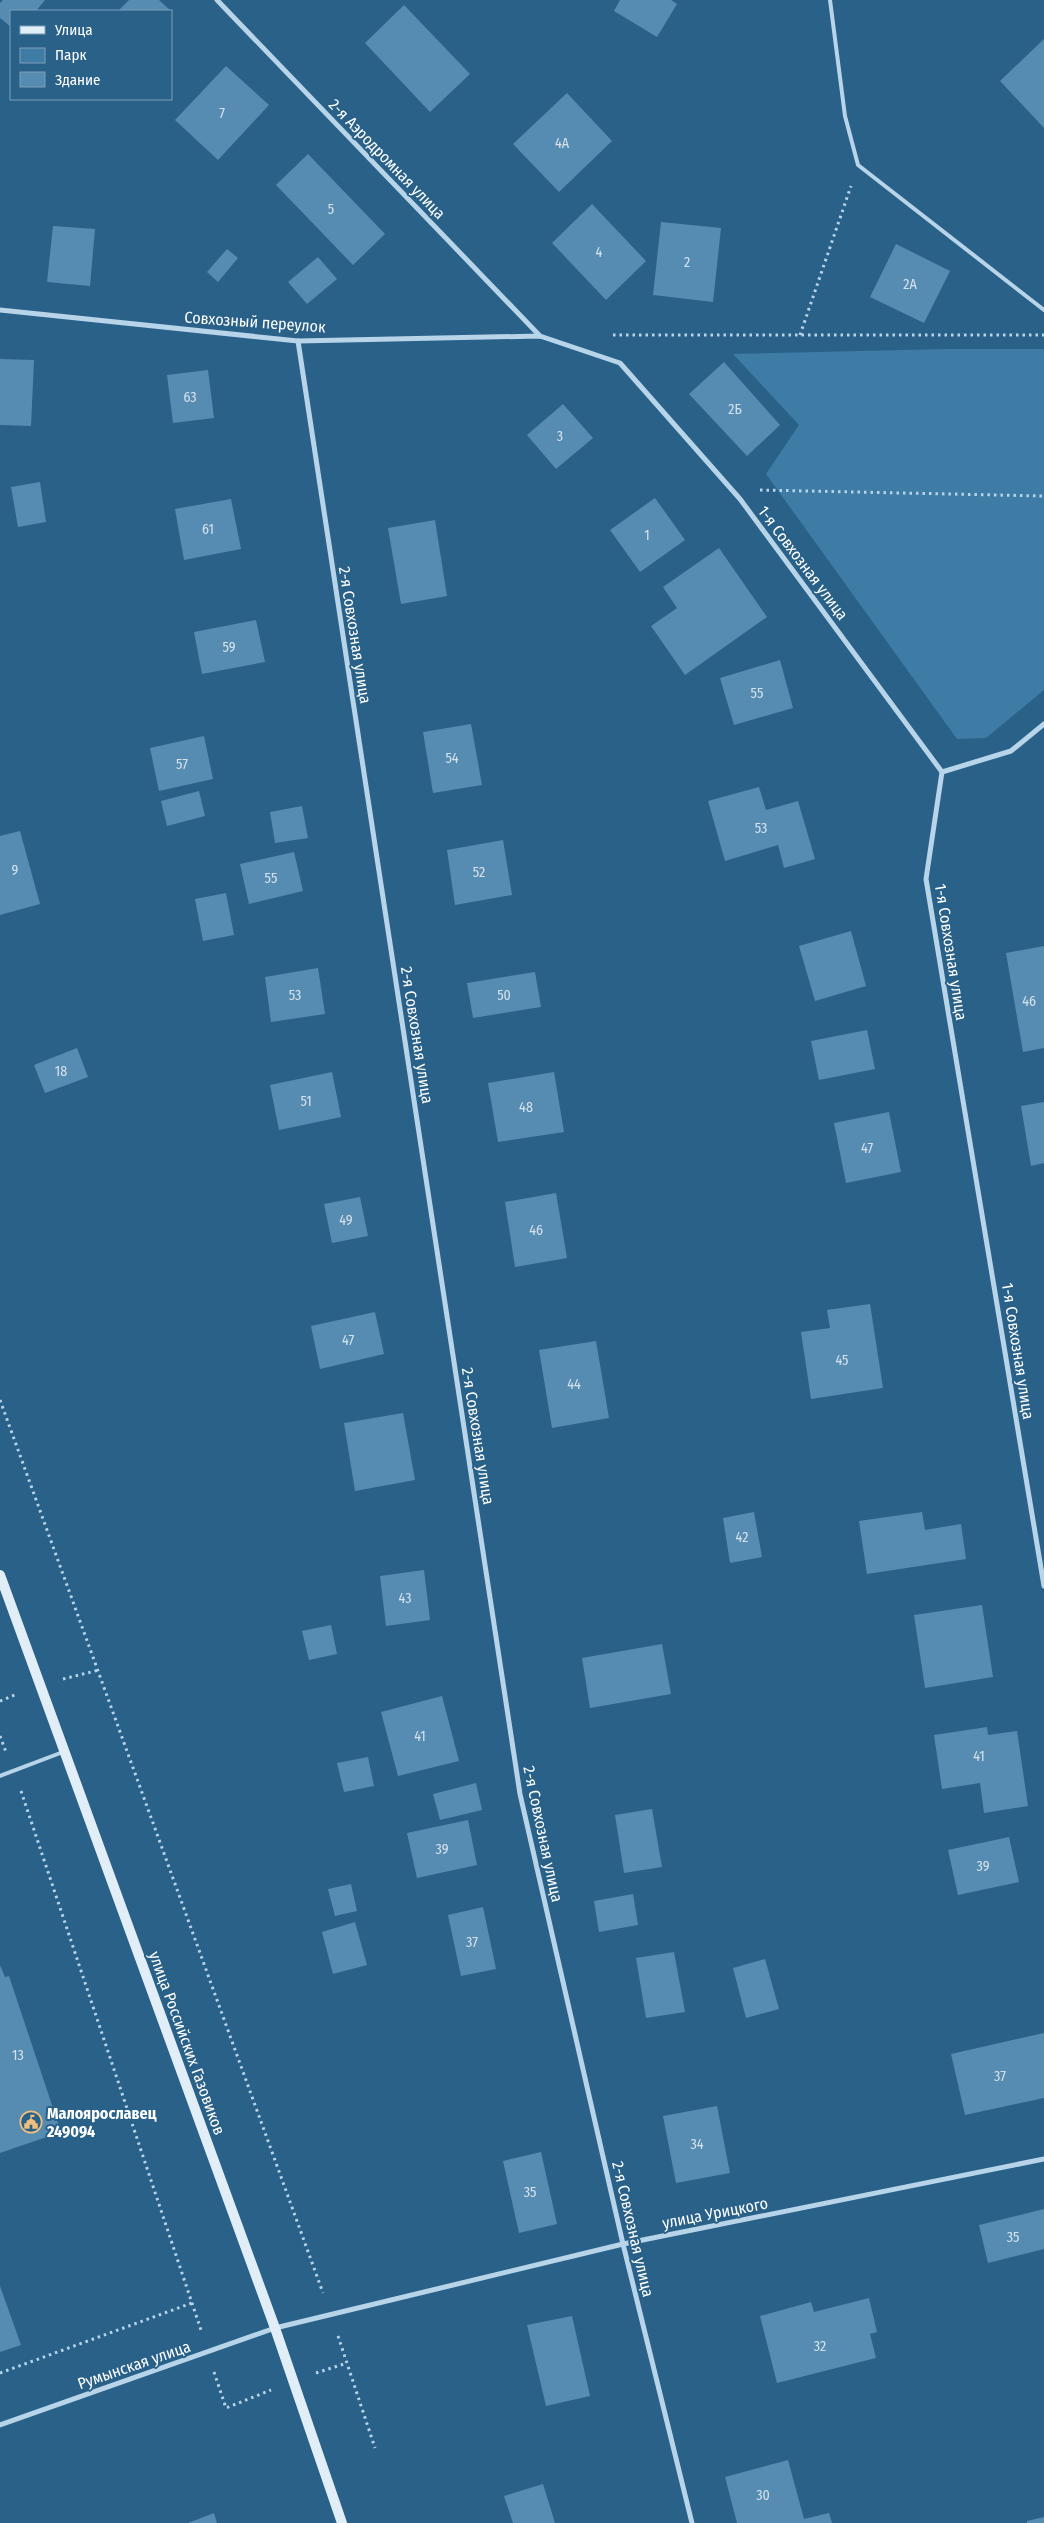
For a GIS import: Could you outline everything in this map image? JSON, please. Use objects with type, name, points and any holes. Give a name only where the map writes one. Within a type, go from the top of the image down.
[{"type":"main road","name":"улица Российских Газовиков","points":[[0,1575],[275,2328],[342,2523]]},
{"type":"street","name":"2-я Аэродромная улица","points":[[217,0],[540,336]]},
{"type":"street","name":"Совхозный переулок","points":[[0,310],[298,341],[540,336]]},
{"type":"street","name":"1-я Совхозная улица","points":[[540,336],[620,363],[732,490],[942,772],[926,880],[1044,1586]]},
{"type":"street","name":"2-я Совхозная улица","points":[[298,341],[520,1794],[624,2244],[692,2523]]},
{"type":"street","points":[[942,772],[1011,751],[1044,724]]},
{"type":"street","name":"улица Урицкого","points":[[275,2328],[624,2244],[1044,2159]]},
{"type":"street","name":"Румынская улица","points":[[0,2425],[275,2328]]},
{"type":"lane","points":[[830,0],[845,116],[858,165],[1044,310]]},
{"type":"lane","points":[[0,1776],[65,1752]]},
{"type":"path","points":[[800,335],[858,165]]},
{"type":"path","points":[[607,336],[1044,335]]},
{"type":"path","points":[[732,490],[1044,496]]},
{"type":"path","points":[[0,1400],[331,2315],[375,2448]]},
{"type":"path","points":[[27,1807],[226,2408]]},
{"type":"path","points":[[0,2373],[192,2303]]},
{"type":"green space","points":[[947,349],[1044,349],[1044,690],[986,738],[957,739],[766,474],[799,425],[733,354]]},
{"type":"building","points":[[3,0],[45,0],[37,10],[10,10],[10,26],[0,18],[0,3]]},
{"type":"building","points":[[129,0],[159,0],[170,10],[119,10]]},
{"type":"building","points":[[620,0],[671,0],[677,4],[657,37],[614,11]]},
{"type":"building","points":[[404,5],[470,74],[430,112],[365,43]]},
{"type":"building","points":[[1044,39],[1044,128],[1000,81]]},
{"type":"building","points":[[226,66],[269,105],[218,160],[175,120]]},
{"type":"building","points":[[567,93],[612,141],[559,192],[513,144]]},
{"type":"building","points":[[308,154],[385,234],[353,265],[276,185]]},
{"type":"building","points":[[592,204],[646,261],[606,300],[552,243]]},
{"type":"building","points":[[661,222],[721,228],[713,302],[653,295]]},
{"type":"building","points":[[53,226],[95,229],[90,286],[47,282]]},
{"type":"building","points":[[896,244],[950,271],[924,323],[870,297]]},
{"type":"building","points":[[227,249],[238,258],[218,282],[207,272]]},
{"type":"building","points":[[318,257],[337,279],[307,304],[288,282]]},
{"type":"building","points":[[0,359],[34,360],[31,426],[0,425]]},
{"type":"building","points":[[724,362],[780,425],[747,456],[689,394]]},
{"type":"building","points":[[208,370],[214,418],[173,423],[167,375]]},
{"type":"building","points":[[563,404],[593,438],[556,469],[527,435]]},
{"type":"building","points":[[40,482],[46,522],[18,527],[11,487]]},
{"type":"building","points":[[655,498],[685,540],[640,572],[610,530]]},
{"type":"building","points":[[231,499],[241,549],[184,560],[175,509]]},
{"type":"building","points":[[435,520],[447,596],[401,604],[388,528]]},
{"type":"building","points":[[719,548],[767,617],[685,675],[651,626],[677,608],[663,587]]},
{"type":"building","points":[[256,620],[265,662],[202,674],[194,632]]},
{"type":"building","points":[[780,660],[793,708],[734,725],[720,678]]},
{"type":"building","points":[[471,724],[482,785],[433,793],[423,732]]},
{"type":"building","points":[[204,736],[213,779],[159,791],[150,748]]},
{"type":"building","points":[[759,787],[766,810],[798,801],[815,859],[784,868],[778,845],[725,861],[708,801]]},
{"type":"building","points":[[199,791],[205,816],[167,826],[161,801]]},
{"type":"building","points":[[302,806],[308,838],[275,843],[270,812]]},
{"type":"building","points":[[20,831],[40,904],[0,915],[0,836]]},
{"type":"building","points":[[503,840],[512,895],[455,905],[447,850]]},
{"type":"building","points":[[294,852],[303,891],[249,904],[240,864]]},
{"type":"building","points":[[226,893],[234,935],[203,941],[195,899]]},
{"type":"building","points":[[851,931],[866,986],[815,1001],[799,946]]},
{"type":"building","points":[[1044,946],[1044,1048],[1023,1052],[1006,953]]},
{"type":"building","points":[[318,968],[325,1014],[271,1022],[265,977]]},
{"type":"building","points":[[535,972],[541,1007],[473,1018],[467,983]]},
{"type":"building","points":[[867,1030],[875,1069],[819,1080],[811,1041]]},
{"type":"building","points":[[77,1048],[88,1077],[45,1093],[34,1065]]},
{"type":"building","points":[[332,1072],[341,1117],[279,1130],[270,1085]]},
{"type":"building","points":[[554,1072],[564,1132],[498,1142],[488,1083]]},
{"type":"building","points":[[1044,1102],[1044,1163],[1031,1166],[1021,1106]]},
{"type":"building","points":[[889,1112],[901,1172],[846,1183],[834,1123]]},
{"type":"building","points":[[556,1193],[567,1258],[515,1267],[505,1202]]},
{"type":"building","points":[[360,1197],[368,1236],[332,1243],[324,1204]]},
{"type":"building","points":[[870,1304],[883,1388],[811,1399],[801,1332],[830,1328],[827,1310]]},
{"type":"building","points":[[375,1312],[384,1354],[320,1369],[311,1326]]},
{"type":"building","points":[[596,1341],[609,1418],[552,1428],[539,1350]]},
{"type":"building","points":[[403,1413],[415,1480],[355,1491],[344,1423]]},
{"type":"building","points":[[754,1512],[762,1557],[730,1563],[723,1518]]},
{"type":"building","points":[[922,1512],[925,1530],[961,1524],[966,1559],[867,1574],[859,1521]]},
{"type":"building","points":[[424,1570],[430,1620],[386,1626],[380,1576]]},
{"type":"building","points":[[982,1605],[993,1677],[925,1688],[914,1615]]},
{"type":"building","points":[[331,1625],[337,1654],[309,1660],[302,1631]]},
{"type":"building","points":[[662,1644],[671,1694],[590,1708],[582,1658]]},
{"type":"building","points":[[442,1696],[459,1761],[398,1776],[381,1712]]},
{"type":"building","points":[[987,1727],[988,1735],[1017,1731],[1028,1806],[984,1813],[980,1783],[942,1789],[934,1735]]},
{"type":"building","points":[[368,1757],[374,1786],[344,1792],[337,1763]]},
{"type":"building","points":[[476,1783],[482,1810],[440,1820],[433,1794]]},
{"type":"building","points":[[652,1809],[662,1867],[624,1873],[615,1815]]},
{"type":"building","points":[[468,1820],[477,1865],[417,1878],[407,1833]]},
{"type":"building","points":[[1009,1837],[1019,1882],[958,1895],[948,1850]]},
{"type":"building","points":[[351,1884],[357,1911],[335,1916],[328,1889]]},
{"type":"building","points":[[633,1894],[638,1925],[599,1932],[594,1901]]},
{"type":"building","points":[[483,1907],[496,1969],[461,1976],[448,1915]]},
{"type":"building","points":[[355,1922],[367,1965],[333,1974],[322,1932]]},
{"type":"building","points":[[674,1952],[685,2012],[646,2018],[636,1958]]},
{"type":"building","points":[[765,1959],[779,2009],[746,2018],[733,1968]]},
{"type":"building","points":[[0,1965],[5,1977],[9,1976],[61,2132],[0,2153]]},
{"type":"building","points":[[1044,2033],[1044,2098],[965,2115],[951,2054]]},
{"type":"building","points":[[717,2106],[730,2173],[676,2183],[663,2116]]},
{"type":"building","points":[[541,2152],[557,2224],[519,2233],[503,2161]]},
{"type":"building","points":[[1044,2209],[1044,2249],[988,2263],[979,2225]]},
{"type":"building","points":[[0,2286],[21,2345],[0,2352]]},
{"type":"building","points":[[869,2298],[877,2332],[870,2334],[876,2358],[777,2383],[760,2316],[811,2302],[814,2312]]},
{"type":"building","points":[[572,2316],[590,2396],[546,2406],[527,2325]]},
{"type":"building","points":[[788,2460],[804,2519],[829,2513],[832,2523],[737,2523],[725,2477]]},
{"type":"building","points":[[543,2484],[555,2523],[513,2523],[504,2496]]},
{"type":"building","points":[[214,2513],[217,2523],[188,2523]]},
{"type":"building","points":[[1044,2517],[1044,2523],[1027,2523],[1027,2521]]},
{"type":"place","name":"Малоярославец 249094","points":[[31,2122]]}]
